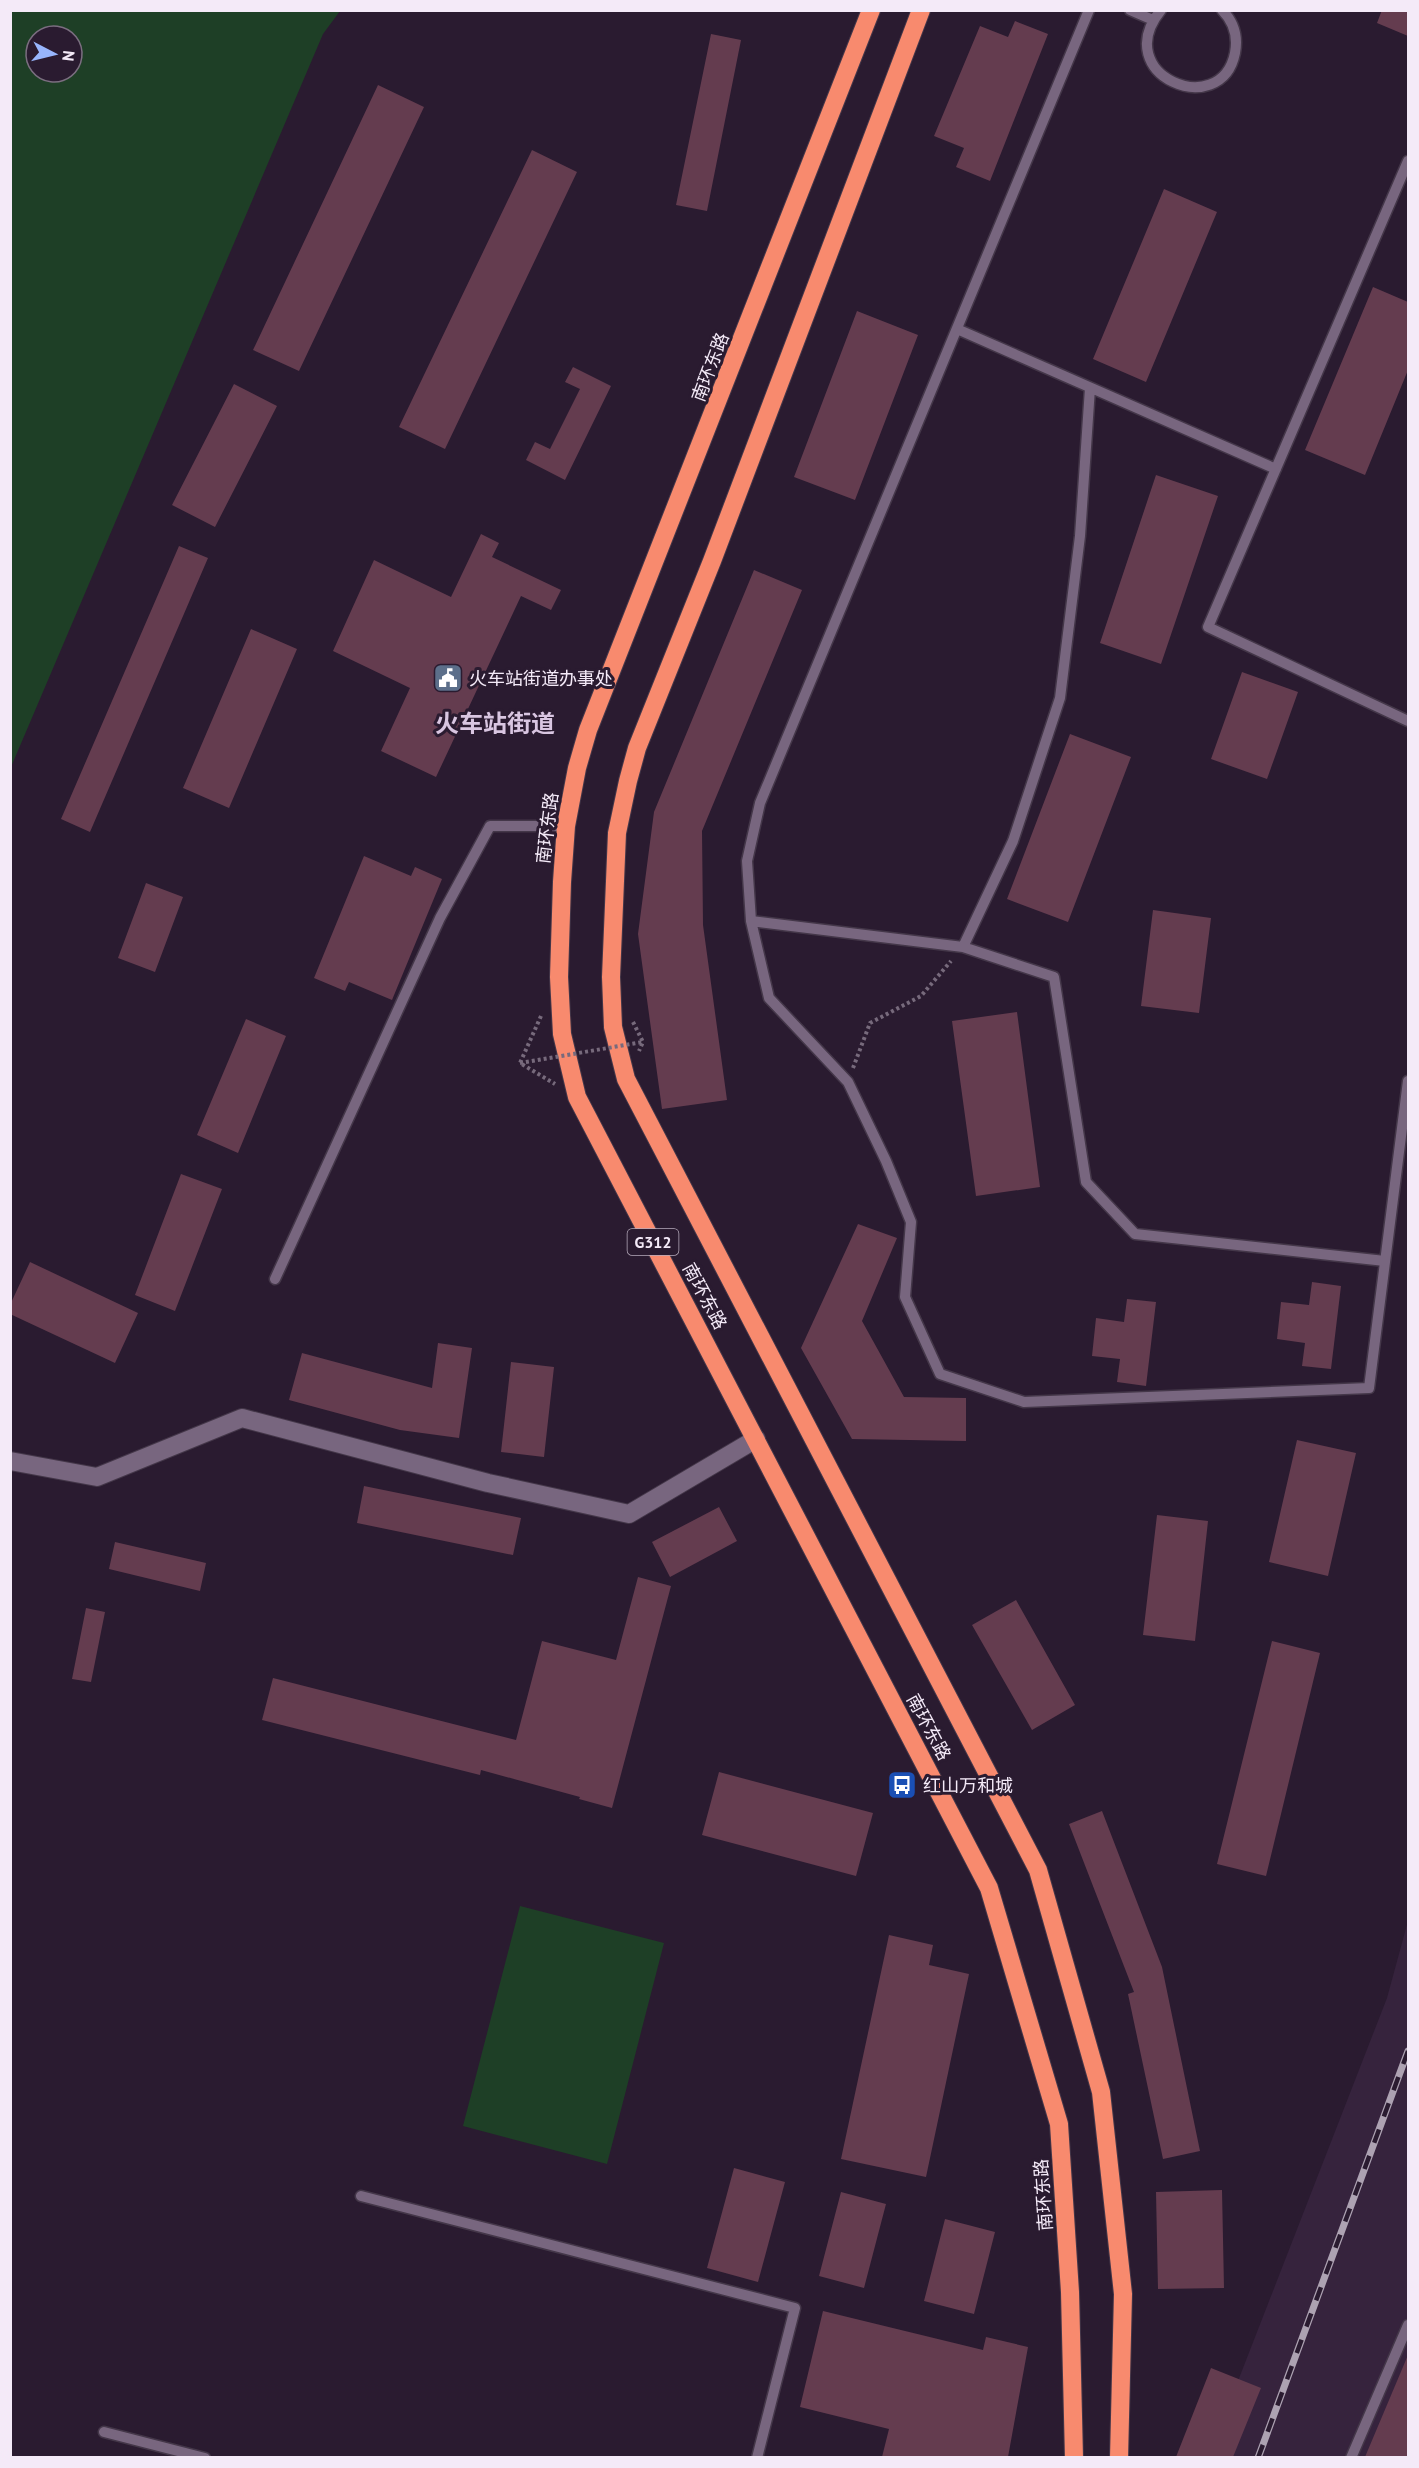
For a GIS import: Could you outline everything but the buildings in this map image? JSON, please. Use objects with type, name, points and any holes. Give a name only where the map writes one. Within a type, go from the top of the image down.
[{"type":"highway","name":"南环东路","points":[[871,10],[588,730],[577,768],[566,826],[562,882],[560,1000],[562,1034],[577,1097],[989,1888],[1059,2124],[1070,2292],[1074,2457]]},
{"type":"highway","name":"南环东路","points":[[921,10],[712,561],[637,748],[617,833],[611,977],[613,1027],[626,1079],[1038,1870],[1101,2092],[1123,2294],[1119,2457]]},
{"type":"street","points":[[10,1461],[97,1477],[242,1418],[488,1483],[629,1514],[756,1439]]},
{"type":"lane","points":[[1089,10],[760,803],[747,861],[751,921],[769,998],[848,1082],[886,1161],[911,1222],[905,1297],[940,1374],[1024,1401],[1369,1388],[1408,1081]]},
{"type":"lane","points":[[1130,10],[1153,20]]},
{"type":"lane","points":[[1161,10],[1153,20],[1148,34],[1147,48],[1151,63],[1159,74],[1171,83],[1185,87],[1200,87],[1214,82],[1233,60],[1236,45],[1234,30],[1228,16],[1222,10]]},
{"type":"lane","points":[[1408,161],[1208,627],[1408,722]]},
{"type":"lane","points":[[957,329],[1276,469]]},
{"type":"lane","points":[[963,947],[1013,841],[1060,698],[1080,536],[1090,388]]},
{"type":"lane","points":[[275,1279],[440,918],[490,826],[566,826]]},
{"type":"lane","points":[[751,921],[963,947],[1054,976],[1086,1182],[1135,1234],[1385,1261]]},
{"type":"lane","points":[[361,2196],[795,2308],[757,2457]]},
{"type":"lane","points":[[1351,2457],[1408,2325]]},
{"type":"lane","points":[[104,2432],[205,2457]]},
{"type":"path","points":[[848,1082],[870,1023],[921,996],[963,947]]},
{"type":"path","points":[[520,1063],[643,1042]]},
{"type":"shaded area","points":[[1408,1921],[1408,2457],[1208,2458],[1387,1998]]},
{"type":"green space","points":[[11,10],[340,11],[323,34],[11,767]]},
{"type":"green space","points":[[520,1906],[664,1943],[607,2164],[463,2126]]},
{"type":"railway","points":[[1258,2458],[1408,2051]]},
{"type":"place","name":"火车站街道办事处","points":[[448,678]]},
{"type":"place","name":"红山万和城","points":[[902,1785]]},
{"type":"district","name":"火车站街道","points":[[495,723]]}]
